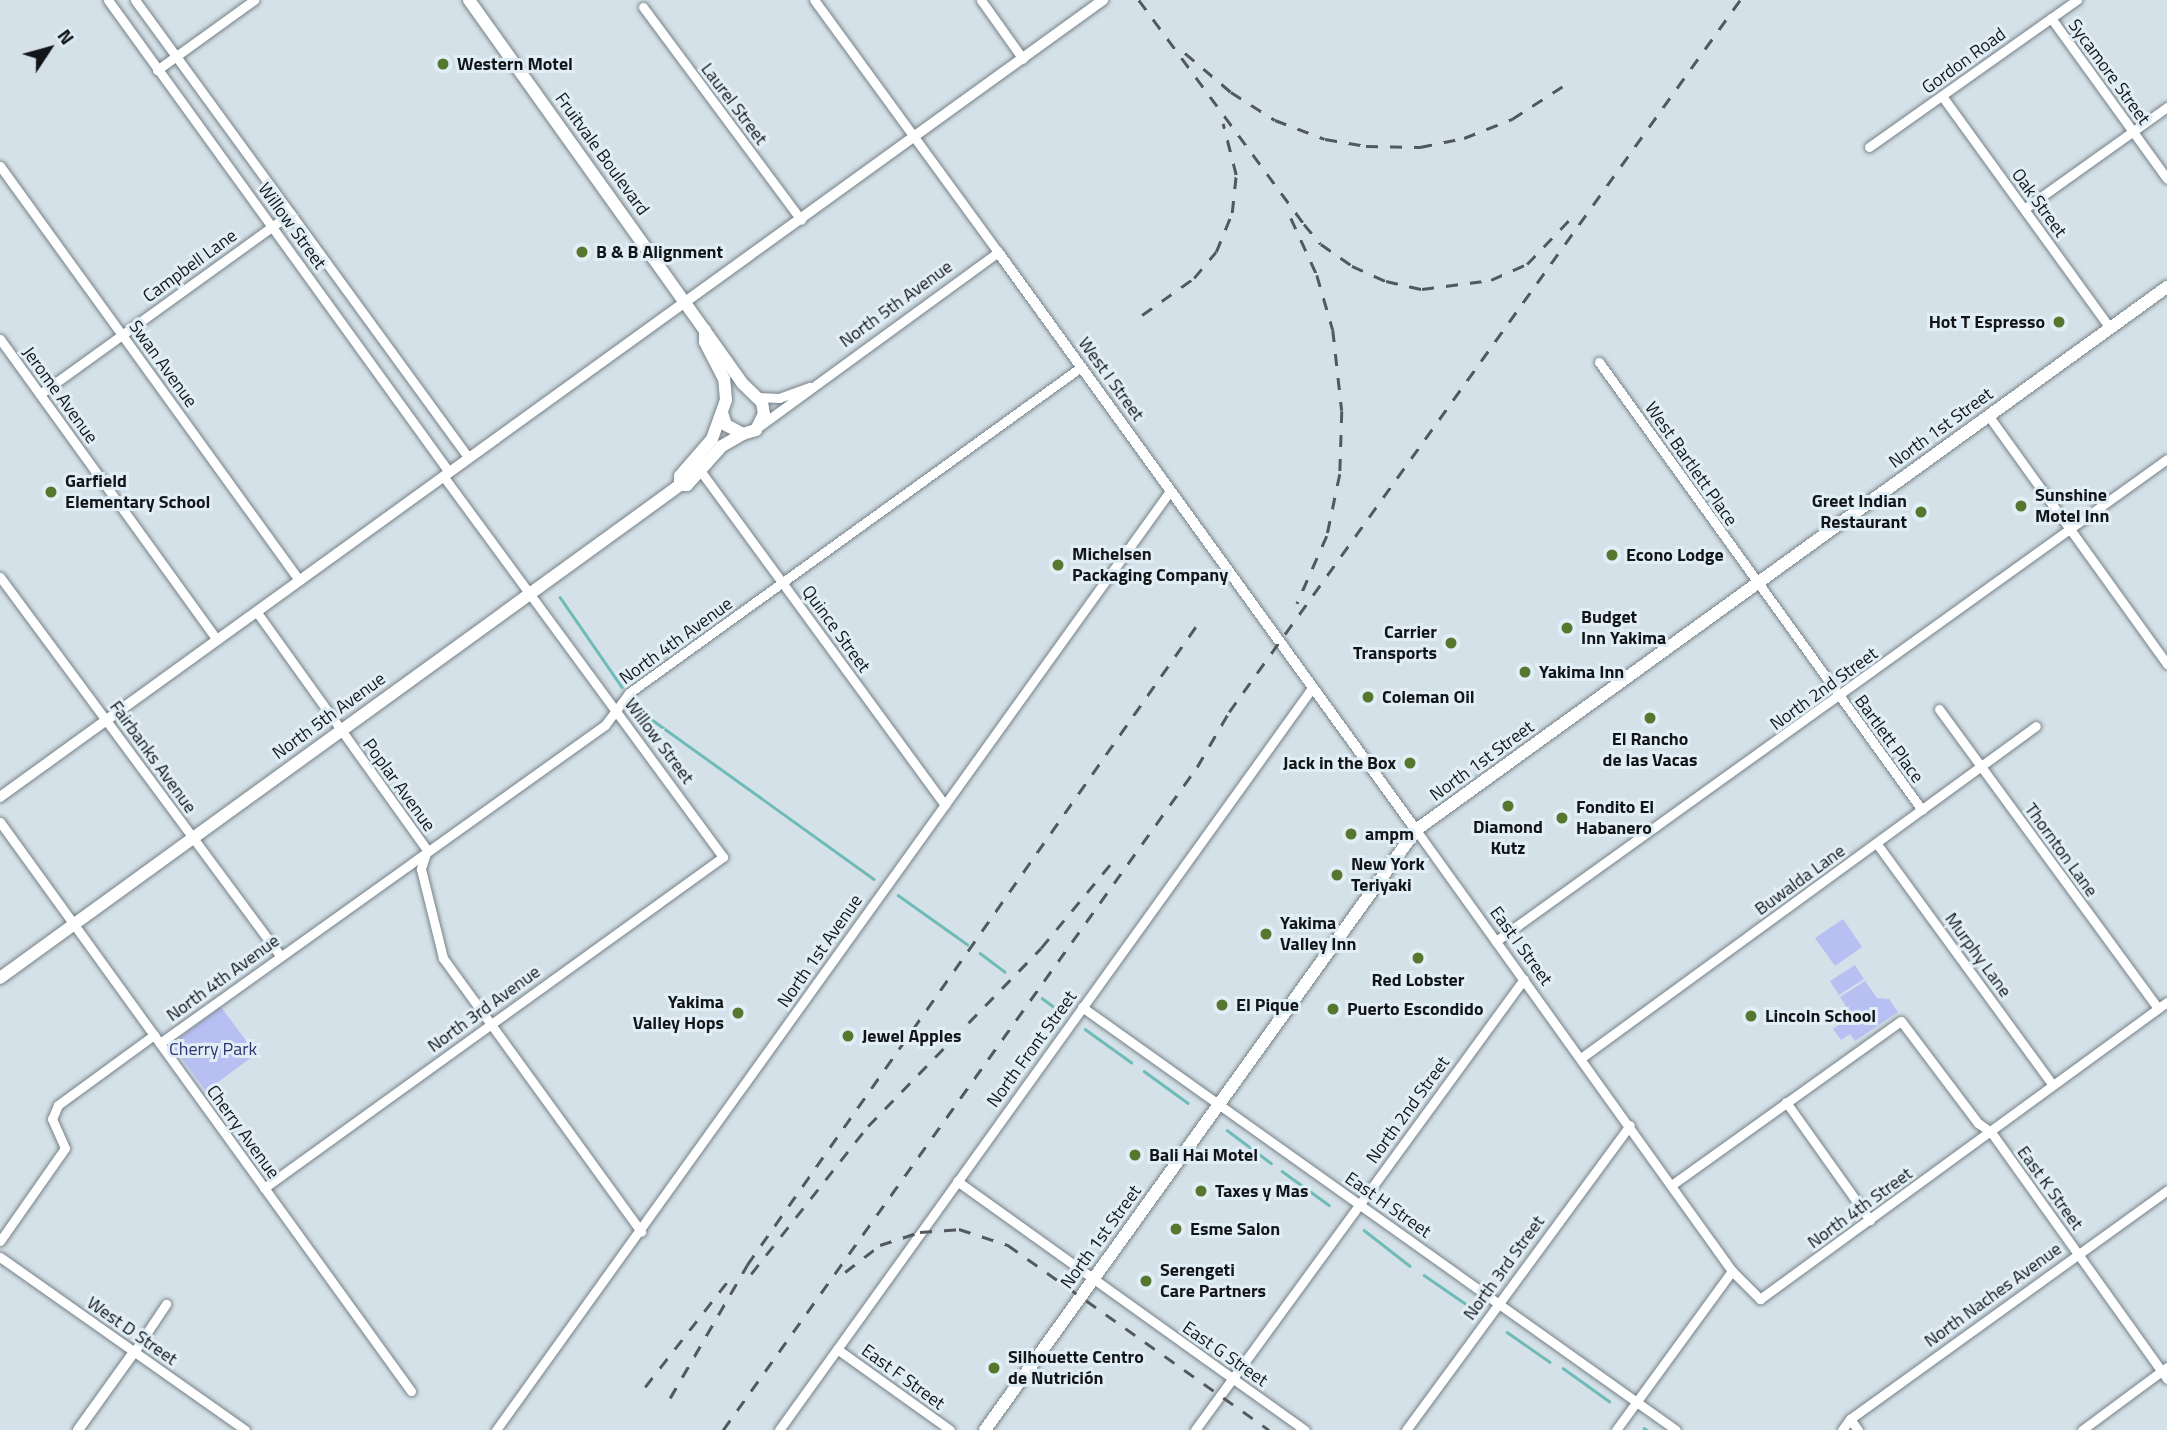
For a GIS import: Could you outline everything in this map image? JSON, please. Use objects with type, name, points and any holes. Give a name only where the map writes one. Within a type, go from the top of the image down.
[{"type":"main road","name":"Fruitvale Boulevard","points":[[469,0],[705,330],[764,408],[761,425]]},
{"type":"main road","name":"North 1st Street","points":[[985,1430],[1416,830],[2167,287]]},
{"type":"main road","name":"Fruitvale Boulevard","points":[[705,330],[705,342],[724,379],[724,407]]},
{"type":"main road","points":[[753,395],[736,392],[724,407],[726,425],[743,434],[761,425]]},
{"type":"main road","name":"North 5th Avenue","points":[[680,485],[680,476],[712,439],[724,407]]},
{"type":"main road","name":"North 5th Avenue","points":[[0,978],[680,485],[687,485],[702,472],[722,446],[743,434]]},
{"type":"street","name":"Willow Street","points":[[108,0],[273,226],[529,595],[723,857]]},
{"type":"street","name":"Willow Street","points":[[135,0],[468,457]]},
{"type":"street","points":[[157,70],[254,0]]},
{"type":"street","name":"West I Street","points":[[814,0],[1279,643]]},
{"type":"street","points":[[981,0],[1023,59]]},
{"type":"street","points":[[0,797],[1103,0]]},
{"type":"street","name":"Gordon Road","points":[[1869,147],[2077,0]]},
{"type":"street","name":"Laurel Street","points":[[643,7],[801,220]]},
{"type":"street","name":"Sycamore Street","points":[[2051,18],[2167,178]]},
{"type":"street","name":"Oak Street","points":[[1942,96],[2110,328]]},
{"type":"street","points":[[2024,209],[2167,107]]},
{"type":"street","name":"Swan Avenue","points":[[0,166],[299,580]]},
{"type":"street","name":"Campbell Lane","points":[[40,394],[291,213]]},
{"type":"street","name":"North 5th Avenue","points":[[761,425],[998,252]]},
{"type":"street","name":"Jerome Avenue","points":[[0,339],[217,640]]},
{"type":"street","name":"West Bartlett Place","points":[[1599,362],[1756,584]]},
{"type":"street","name":"North 4th Avenue","points":[[0,1241],[65,1148],[52,1119],[58,1105],[280,956],[605,725],[629,694],[1080,367]]},
{"type":"street","name":"North 5th Avenue","points":[[753,395],[779,398],[815,385]]},
{"type":"street","points":[[1988,415],[2167,664]]},
{"type":"street","name":"North 2nd Street","points":[[1496,941],[1840,697],[2167,459]]},
{"type":"street","name":"Quince Street","points":[[702,472],[945,805]]},
{"type":"street","name":"North 1st Avenue","points":[[496,1430],[641,1232],[1170,491]]},
{"type":"street","name":"Fairbanks Avenue","points":[[0,577],[280,956]]},
{"type":"street","name":"Bartlett Place","points":[[1756,584],[1922,810]]},
{"type":"street","name":"Poplar Avenue","points":[[256,611],[427,850],[421,869],[443,957],[641,1232]]},
{"type":"street","name":"East I Street","points":[[1279,643],[1673,1184],[1731,1272]]},
{"type":"street","name":"North Front Street","points":[[779,1430],[1312,688]]},
{"type":"street","name":"Thornton Lane","points":[[1939,709],[2158,1008]]},
{"type":"street","name":"Buwalda Lane","points":[[1581,1058],[2036,726]]},
{"type":"street","name":"Cherry Avenue","points":[[0,822],[411,1391]]},
{"type":"street","name":"Murphy Lane","points":[[1877,844],[2053,1085]]},
{"type":"street","name":"North 3rd Avenue","points":[[264,1188],[723,857]]},
{"type":"street","name":"North 2nd Street","points":[[1195,1430],[1524,979]]},
{"type":"street","name":"North 4th Street","points":[[1731,1272],[1760,1299],[2167,1002]]},
{"type":"street","name":"East H Street","points":[[1082,1007],[1676,1430]]},
{"type":"street","name":"East K Street","points":[[1786,1102],[1901,1021],[1978,1123],[1991,1132],[2165,1373]]},
{"type":"street","points":[[1673,1184],[1786,1102],[1870,1220]]},
{"type":"street","name":"North 3rd Street","points":[[1406,1430],[1630,1125]]},
{"type":"street","name":"East G Street","points":[[957,1181],[1305,1430]]},
{"type":"street","name":"North Naches Avenue","points":[[1842,1430],[1850,1419],[2078,1252],[2167,1191]]},
{"type":"street","name":"West D Street","points":[[0,1257],[245,1430]]},
{"type":"street","points":[[1616,1430],[1731,1272]]},
{"type":"street","points":[[78,1430],[166,1304]]},
{"type":"street","name":"East F Street","points":[[837,1349],[950,1430]]},
{"type":"street","points":[[2082,1430],[2165,1373]]},
{"type":"street","points":[[1850,1419],[1858,1430]]},
{"type":"green space","points":[[1843,919],[1862,947],[1835,966],[1815,938]]},
{"type":"green space","points":[[1855,965],[1864,979],[1839,995],[1830,981]]},
{"type":"green space","points":[[1865,981],[1877,998],[1889,999],[1898,1012],[1855,1041],[1850,1034],[1841,1040],[1833,1029],[1862,1008],[1851,1014],[1840,997]]},
{"type":"green space","name":"Cherry Park","points":[[221,1007],[256,1054],[206,1091],[171,1044]]},
{"type":"waterway","points":[[560,597],[622,687]]},
{"type":"waterway","points":[[633,701],[647,716],[874,879]]},
{"type":"waterway","points":[[898,895],[967,944]]},
{"type":"waterway","points":[[980,953],[1005,972]]},
{"type":"waterway","points":[[1042,998],[1063,1014]]},
{"type":"waterway","points":[[1085,1029],[1131,1062]]},
{"type":"waterway","points":[[1144,1071],[1188,1103]]},
{"type":"waterway","points":[[1227,1130],[1271,1163]]},
{"type":"waterway","points":[[1282,1171],[1329,1205]]},
{"type":"waterway","points":[[1364,1230],[1410,1266]]},
{"type":"waterway","points":[[1424,1275],[1466,1304]]},
{"type":"waterway","points":[[1507,1332],[1550,1362]]},
{"type":"waterway","points":[[1563,1368],[1609,1401]]},
{"type":"railway","points":[[1139,0],[1304,224],[1321,244],[1352,266],[1386,281],[1422,289],[1491,280],[1527,264],[1573,216]]},
{"type":"railway","points":[[723,1430],[1197,767],[1229,712],[1740,0]]},
{"type":"railway","points":[[1185,53],[1231,92],[1275,120],[1325,139],[1366,146],[1420,147],[1464,138],[1512,119],[1566,84]]},
{"type":"railway","points":[[1142,315],[1194,278],[1216,252],[1232,213],[1236,175],[1223,124]]},
{"type":"railway","points":[[1291,218],[1317,275],[1333,330],[1342,411],[1340,474],[1327,536],[1297,604]]},
{"type":"railway","points":[[670,1398],[747,1265],[1197,625]]},
{"type":"railway","points":[[751,1274],[868,1126],[1041,948],[1117,856]]},
{"type":"railway","points":[[845,1272],[880,1245],[920,1232],[959,1229],[1008,1245],[1269,1430]]},
{"type":"railway","points":[[645,1387],[731,1277]]},
{"type":"place","name":"Western Motel","points":[[443,64]]},
{"type":"place","name":"B & B Alignment","points":[[582,252]]},
{"type":"place","name":"Hot T Espresso","points":[[2059,322]]},
{"type":"place","name":"Garfield Elementary School","points":[[51,492]]},
{"type":"place","name":"Sunshine Motel Inn","points":[[2021,506]]},
{"type":"place","name":"Greet Indian Restaurant","points":[[1921,512]]},
{"type":"place","name":"Econo Lodge","points":[[1612,555]]},
{"type":"place","name":"Michelsen Packaging Company","points":[[1058,565]]},
{"type":"place","name":"Budget Inn Yakima","points":[[1567,628]]},
{"type":"place","name":"Carrier Transports","points":[[1451,643]]},
{"type":"place","name":"Yakima Inn","points":[[1525,672]]},
{"type":"place","name":"Coleman Oil","points":[[1368,697]]},
{"type":"place","name":"El Rancho de las Vacas","points":[[1650,718]]},
{"type":"place","name":"Jack in the Box","points":[[1410,763]]},
{"type":"place","name":"Diamond Kutz","points":[[1508,806]]},
{"type":"place","name":"Fondito El Habanero","points":[[1562,818]]},
{"type":"place","name":"ampm","points":[[1351,834]]},
{"type":"place","name":"New York Teriyaki","points":[[1337,875]]},
{"type":"place","name":"Yakima Valley Inn","points":[[1266,934]]},
{"type":"place","name":"Red Lobster","points":[[1418,958]]},
{"type":"place","name":"El Pique","points":[[1222,1005]]},
{"type":"place","name":"Puerto Escondido","points":[[1333,1009]]},
{"type":"place","name":"Yakima Valley Hops","points":[[738,1013]]},
{"type":"place","name":"Lincoln School","points":[[1751,1016]]},
{"type":"place","name":"Jewel Apples","points":[[848,1036]]},
{"type":"place","name":"Bali Hai Motel","points":[[1135,1155]]},
{"type":"place","name":"Taxes y Mas","points":[[1201,1191]]},
{"type":"place","name":"Esme Salon","points":[[1176,1229]]},
{"type":"place","name":"Serengeti Care Partners","points":[[1146,1281]]},
{"type":"place","name":"Silhouette Centro de Nutrición","points":[[994,1368]]}]
